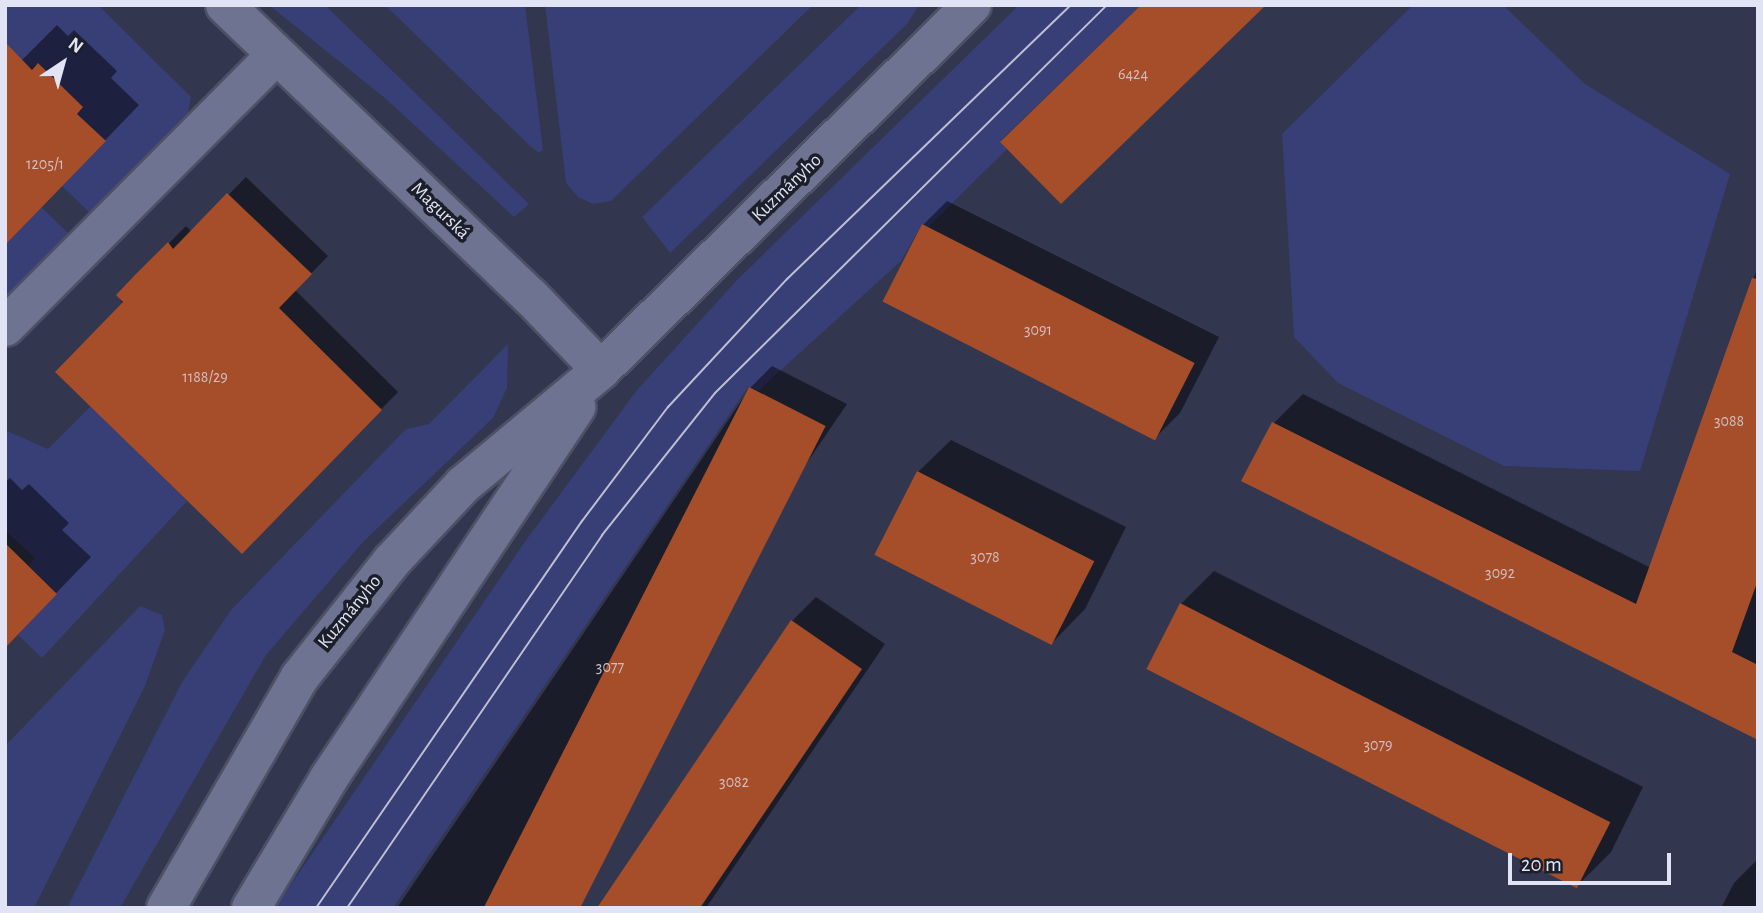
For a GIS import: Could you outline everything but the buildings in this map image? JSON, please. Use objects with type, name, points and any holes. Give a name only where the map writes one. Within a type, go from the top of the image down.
[{"type":"street","name":"Magurská","points":[[225,5],[531,298],[601,370]]},
{"type":"street","name":"Kuzmányho","points":[[166,908],[300,677],[354,606],[463,485],[601,370],[972,5]]},
{"type":"street","points":[[5,327],[276,55]]},
{"type":"street","name":"Kuzmányho","points":[[251,908],[328,778],[601,370]]},
{"type":"shaded area","points":[[5,5],[98,5],[191,97],[188,112],[90,213],[62,186],[105,141],[77,114],[83,107],[39,64],[5,75]]},
{"type":"shaded area","points":[[269,5],[325,5],[529,204],[514,217],[386,99]]},
{"type":"shaded area","points":[[385,5],[525,5],[543,150],[539,153],[530,146]]},
{"type":"shaded area","points":[[545,5],[813,5],[611,201],[593,204],[578,197],[566,183]]},
{"type":"shaded area","points":[[861,5],[919,5],[907,24],[670,253],[642,217]]},
{"type":"shaded area","points":[[1019,5],[1141,5],[1000,141],[1007,149],[928,227],[922,224],[901,261],[758,391],[748,387],[393,908],[275,908],[524,543],[637,390],[737,280]]},
{"type":"shaded area","points":[[1413,5],[1503,5],[1585,84],[1730,174],[1640,471],[1504,466],[1338,383],[1294,337],[1282,134]]},
{"type":"shaded area","points":[[41,207],[69,234],[5,299],[5,245]]},
{"type":"shaded area","points":[[508,344],[507,388],[493,418],[363,542],[266,655],[120,908],[67,908],[182,682],[231,610],[406,429],[429,424]]},
{"type":"shaded area","points":[[91,406],[187,501],[42,658],[18,635],[57,593],[29,566],[35,558],[5,530],[5,430],[48,449]]},
{"type":"shaded area","points":[[140,606],[162,615],[165,630],[145,686],[34,908],[5,908],[5,746]]},
{"type":"tram line","points":[[316,908],[582,521],[668,407],[787,279],[1071,5]]},
{"type":"tram line","points":[[347,908],[602,535],[715,393],[1107,5]]}]
